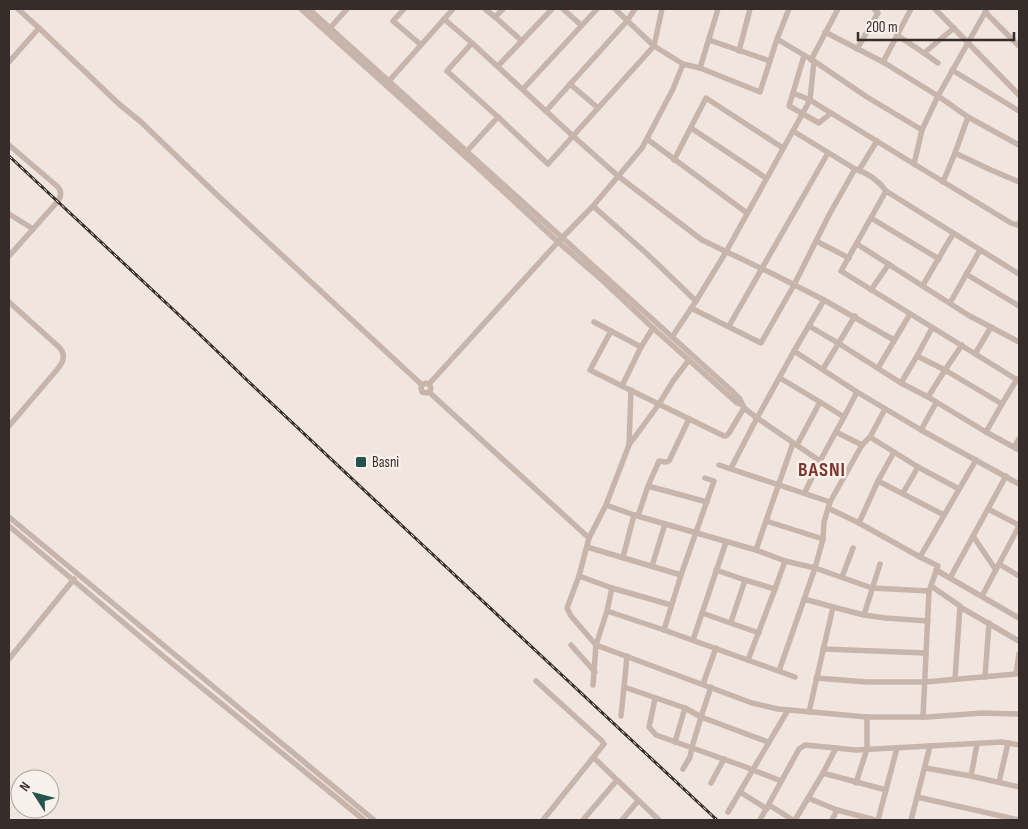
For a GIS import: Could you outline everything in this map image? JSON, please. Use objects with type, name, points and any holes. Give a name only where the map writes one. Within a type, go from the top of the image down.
[{"type":"street","points":[[18,9],[422,385]]},
{"type":"street","points":[[301,9],[480,166],[653,328],[737,403],[820,461]]},
{"type":"street","points":[[309,9],[467,151],[480,166]]},
{"type":"street","points":[[330,28],[347,9]]},
{"type":"street","points":[[404,9],[393,21],[420,44]]},
{"type":"street","points":[[388,80],[452,9]]},
{"type":"street","points":[[485,9],[522,41]]},
{"type":"street","points":[[496,17],[503,9]]},
{"type":"street","points":[[498,66],[552,9]]},
{"type":"street","points":[[563,9],[581,25]]},
{"type":"street","points":[[523,89],[597,9]]},
{"type":"street","points":[[614,9],[654,46],[683,64],[700,68],[760,92],[789,9]]},
{"type":"street","points":[[546,111],[628,21],[635,9]]},
{"type":"street","points":[[472,43],[447,71],[548,164],[654,46],[662,9]]},
{"type":"street","points":[[700,68],[718,9]]},
{"type":"street","points":[[740,51],[750,9]]},
{"type":"street","points":[[672,337],[726,252],[810,100],[812,61],[838,9]]},
{"type":"street","points":[[857,48],[878,13],[874,9]]},
{"type":"street","points":[[883,62],[911,9]]},
{"type":"street","points":[[935,9],[1019,95]]},
{"type":"street","points":[[914,164],[922,130],[938,96],[986,10],[1019,46]]},
{"type":"street","points":[[444,19],[618,176],[702,240],[763,268],[855,316],[894,340]]},
{"type":"street","points":[[9,62],[39,28]]},
{"type":"street","points":[[924,53],[954,28]]},
{"type":"street","points":[[825,32],[883,62],[968,117],[1019,144]]},
{"type":"street","points":[[897,35],[938,63]]},
{"type":"street","points":[[777,39],[922,130]]},
{"type":"street","points":[[709,40],[770,61]]},
{"type":"street","points":[[804,56],[789,106],[819,123],[831,113]]},
{"type":"street","points":[[422,385],[429,384],[593,206],[642,148],[673,89],[683,64]]},
{"type":"street","points":[[952,70],[1019,111]]},
{"type":"street","points":[[570,84],[598,108]]},
{"type":"street","points":[[793,93],[810,100],[1011,223],[1017,225],[1019,223]]},
{"type":"street","points":[[674,160],[706,98],[783,148]]},
{"type":"street","points":[[943,182],[968,117]]},
{"type":"street","points":[[467,151],[498,118]]},
{"type":"street","points":[[691,128],[766,178]]},
{"type":"street","points":[[793,131],[874,179],[886,191],[1019,274]]},
{"type":"street","points":[[647,140],[747,213]]},
{"type":"street","points":[[691,308],[761,343],[794,285],[816,241],[857,170],[877,141]]},
{"type":"street","points":[[9,145],[60,189],[61,196],[9,256]]},
{"type":"street","points":[[729,326],[828,153]]},
{"type":"street","points":[[955,153],[1019,182]]},
{"type":"street","points":[[886,191],[841,271],[1018,380],[986,432]]},
{"type":"street","points":[[593,206],[696,301]]},
{"type":"street","points":[[9,214],[33,229]]},
{"type":"street","points":[[871,218],[939,259]]},
{"type":"street","points":[[923,285],[953,234]]},
{"type":"street","points":[[560,240],[732,391],[740,399],[743,406]]},
{"type":"street","points":[[816,241],[849,258]]},
{"type":"street","points":[[857,244],[950,304],[1019,342]]},
{"type":"street","points":[[950,304],[980,250]]},
{"type":"street","points":[[871,290],[889,264]]},
{"type":"street","points":[[966,274],[1019,306]]},
{"type":"street","points":[[731,468],[794,351],[824,300]]},
{"type":"street","points":[[9,302],[60,348],[64,353],[64,358],[55,372],[9,426]]},
{"type":"street","points":[[878,368],[910,314]]},
{"type":"street","points":[[823,369],[855,316]]},
{"type":"street","points":[[594,322],[641,347]]},
{"type":"street","points":[[809,326],[901,383],[952,410],[1017,449],[1019,439]]},
{"type":"street","points":[[975,354],[991,327]]},
{"type":"street","points":[[622,386],[641,347],[653,328]]},
{"type":"street","points":[[901,383],[932,328]]},
{"type":"street","points":[[611,331],[590,370],[724,436],[726,436],[743,406]]},
{"type":"street","points":[[928,397],[962,344]]},
{"type":"street","points":[[794,351],[885,409],[1019,484]]},
{"type":"street","points":[[917,356],[945,370],[1002,404]]},
{"type":"street","points":[[689,360],[629,445],[606,505],[590,538],[567,608],[571,616],[596,645],[752,703],[788,710],[867,717],[923,717],[982,713],[1019,714]]},
{"type":"street","points":[[780,378],[844,418]]},
{"type":"street","points":[[429,384],[431,388],[429,392]]},
{"type":"street","points":[[422,385],[422,392],[429,392],[590,538]]},
{"type":"street","points":[[629,445],[631,390]]},
{"type":"street","points":[[804,492],[857,392]]},
{"type":"street","points":[[756,550],[778,485],[795,444],[820,402]]},
{"type":"street","points":[[922,430],[936,403]]},
{"type":"street","points":[[779,671],[815,568],[823,540],[824,526],[830,502],[885,409]]},
{"type":"street","points":[[623,557],[636,516],[659,461],[669,461],[689,419]]},
{"type":"street","points":[[836,432],[862,445]]},
{"type":"street","points":[[870,437],[918,467],[959,489]]},
{"type":"street","points":[[859,523],[878,481],[894,452]]},
{"type":"street","points":[[920,557],[976,460]]},
{"type":"street","points":[[719,465],[830,502]]},
{"type":"street","points":[[903,493],[918,467]]},
{"type":"street","points":[[950,578],[1006,476]]},
{"type":"street","points":[[664,630],[714,481],[705,478]]},
{"type":"street","points":[[878,481],[944,515]]},
{"type":"street","points":[[648,486],[707,502]]},
{"type":"street","points":[[606,505],[636,516],[756,550],[785,561],[815,568],[872,588],[930,589],[1019,641]]},
{"type":"street","points":[[828,508],[938,566],[930,589],[923,717]]},
{"type":"street","points":[[982,596],[1019,525],[988,509]]},
{"type":"street","points":[[9,517],[374,820]]},
{"type":"street","points":[[766,522],[823,540]]},
{"type":"street","points":[[652,566],[665,524]]},
{"type":"street","points":[[9,526],[72,581],[364,820]]},
{"type":"street","points":[[973,536],[997,567],[1019,576]]},
{"type":"street","points":[[693,640],[726,542]]},
{"type":"street","points":[[588,547],[681,575]]},
{"type":"street","points":[[842,578],[853,548]]},
{"type":"street","points":[[748,660],[785,561]]},
{"type":"street","points":[[864,615],[880,564]]},
{"type":"street","points":[[716,570],[775,589]]},
{"type":"street","points":[[936,570],[1019,618]]},
{"type":"street","points":[[9,659],[77,575]]},
{"type":"street","points":[[579,576],[612,588],[671,605]]},
{"type":"street","points":[[731,622],[745,580]]},
{"type":"street","points":[[593,685],[596,645],[612,588]]},
{"type":"street","points":[[804,599],[864,615],[928,621]]},
{"type":"street","points":[[955,679],[960,606]]},
{"type":"street","points":[[809,712],[833,607]]},
{"type":"street","points":[[607,611],[795,677]]},
{"type":"street","points":[[702,612],[758,633]]},
{"type":"street","points":[[985,677],[989,623]]},
{"type":"street","points":[[571,645],[595,672]]},
{"type":"street","points":[[703,684],[716,648]]},
{"type":"street","points":[[823,649],[926,653]]},
{"type":"street","points":[[816,678],[867,682],[925,682],[1018,674],[1019,654]]},
{"type":"street","points":[[621,716],[627,656]]},
{"type":"street","points":[[536,681],[604,744],[542,820]]},
{"type":"street","points":[[624,687],[685,708],[701,717],[768,742]]},
{"type":"street","points":[[683,769],[690,757],[711,687]]},
{"type":"street","points":[[655,699],[650,727],[656,735],[781,781]]},
{"type":"street","points":[[675,742],[685,708]]},
{"type":"street","points":[[728,812],[788,710]]},
{"type":"street","points":[[856,783],[867,749],[867,717]]},
{"type":"street","points":[[999,782],[1008,743]]},
{"type":"street","points":[[760,820],[799,749],[805,745],[856,750],[1008,743],[1019,745]]},
{"type":"street","points":[[971,776],[977,744]]},
{"type":"street","points":[[911,820],[930,746]]},
{"type":"street","points":[[740,792],[794,820],[836,748]]},
{"type":"street","points":[[808,798],[837,810],[876,820],[897,748]]},
{"type":"street","points":[[594,758],[659,820]]},
{"type":"street","points":[[711,783],[724,759]]},
{"type":"street","points":[[924,768],[1019,786]]},
{"type":"street","points":[[823,773],[886,790]]},
{"type":"street","points":[[583,820],[617,780]]},
{"type":"street","points":[[917,798],[1018,820],[1019,813]]},
{"type":"street","points":[[622,820],[638,801]]},
{"type":"street","points":[[832,820],[837,810]]},
{"type":"railway","points":[[9,156],[717,820]]},
{"type":"place","name":"Basni","points":[[361,462]]},
{"type":"district","name":"BASNI","points":[[822,470]]}]
